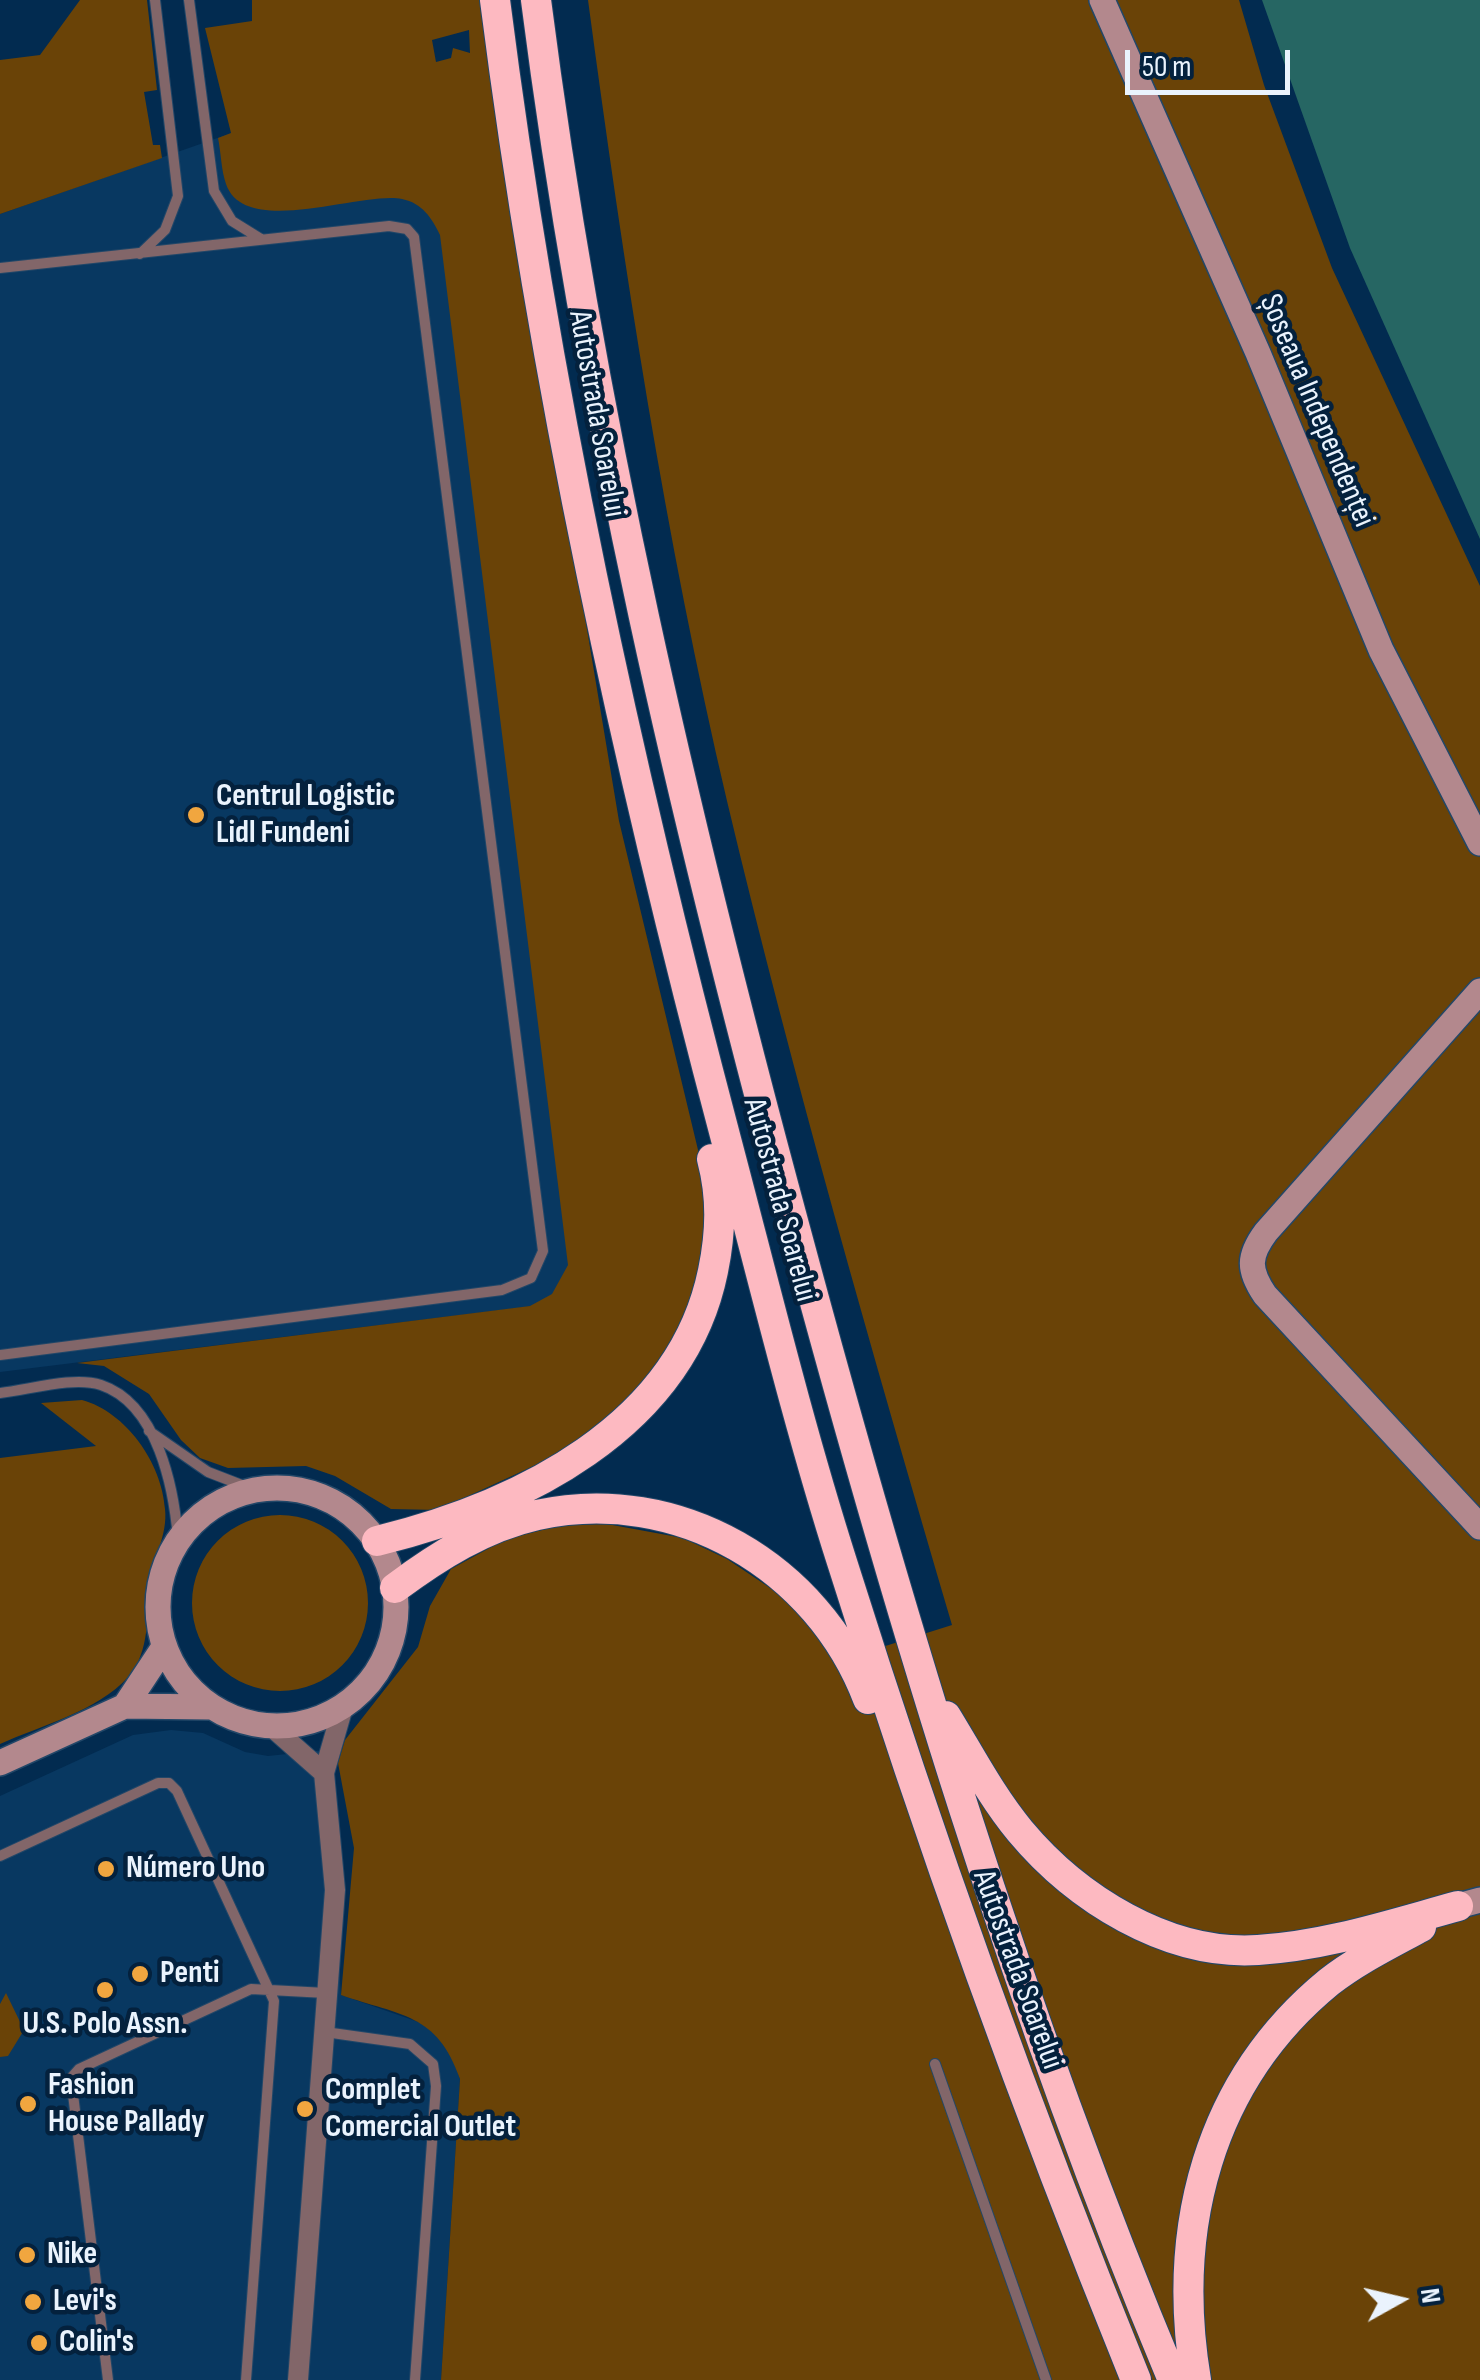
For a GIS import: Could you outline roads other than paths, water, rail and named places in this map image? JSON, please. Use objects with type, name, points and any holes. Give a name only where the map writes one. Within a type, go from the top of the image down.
[{"type":"highway","name":"Autostrada Soarelui","points":[[495,0],[577,509],[672,936],[840,1556],[937,1852],[1136,2380]]},
{"type":"highway","name":"Autostrada Soarelui","points":[[536,0],[598,392],[655,676],[716,935],[921,1675],[1008,1938],[1172,2380]]},
{"type":"highway","points":[[377,1541],[462,1515],[606,1440],[664,1381],[689,1342],[709,1290],[716,1254],[720,1187],[669,993],[672,936]]},
{"type":"highway","points":[[395,1588],[449,1550],[538,1515],[609,1509],[652,1514],[714,1533],[779,1572],[828,1624],[856,1667],[884,1744],[937,1852]]},
{"type":"highway","points":[[921,1675],[1020,1830],[1072,1882],[1142,1926],[1221,1948],[1254,1951],[1341,1938],[1469,1903]]},
{"type":"highway","points":[[1196,2380],[1186,2293],[1195,2199],[1206,2160],[1254,2064],[1329,1983],[1469,1903]]},
{"type":"street","name":"Șoseaua Independenței","points":[[1102,0],[1258,353],[1381,650],[1480,843]]},
{"type":"street","points":[[1480,991],[1266,1232],[1253,1248],[1250,1262],[1264,1295],[1480,1527]]},
{"type":"street","points":[[288,1487],[322,1496],[353,1514],[377,1541],[395,1588],[396,1618],[389,1649],[375,1676],[344,1707],[310,1722],[272,1727],[250,1724],[210,1707],[182,1681],[164,1647],[158,1592],[178,1539],[198,1516],[224,1500],[252,1490],[288,1487]]},
{"type":"street","points":[[126,1706],[164,1647]]},
{"type":"street","points":[[0,1763],[126,1706],[210,1707]]},
{"type":"street","points":[[298,2380],[336,1874],[324,1773],[344,1707]]},
{"type":"street","points":[[272,1727],[324,1773]]},
{"type":"lane","points":[[140,254],[165,230],[178,196],[155,0]]},
{"type":"lane","points":[[189,0],[214,191],[232,222],[262,239]]},
{"type":"lane","points":[[0,268],[398,226],[406,229],[417,245],[544,1250],[531,1278],[502,1290],[0,1355]]},
{"type":"lane","points":[[0,1393],[100,1384],[118,1394],[148,1430],[208,1472],[252,1490]]},
{"type":"lane","points":[[148,1430],[171,1488],[178,1539]]},
{"type":"lane","points":[[0,1856],[158,1783],[169,1784],[268,1987],[274,2002],[246,2380]]},
{"type":"lane","points":[[108,2380],[71,2078],[79,2069],[252,1989],[326,1993]]},
{"type":"lane","points":[[323,2032],[410,2044],[432,2064],[436,2086],[416,2380]]},
{"type":"lane","points":[[935,2064],[1046,2380]]},
{"type":"place","name":"Centrul Logistic Lidl Fundeni","points":[[196,815]]},
{"type":"place","name":"Número Uno","points":[[106,1869]]},
{"type":"place","name":"Penti","points":[[140,1974]]},
{"type":"place","name":"U.S. Polo Assn.","points":[[105,1990]]},
{"type":"place","name":"Fashion House Pallady","points":[[28,2104]]},
{"type":"place","name":"Complet Comercial Outlet","points":[[305,2109]]},
{"type":"place","name":"Nike","points":[[27,2255]]},
{"type":"place","name":"Levi's","points":[[33,2302]]},
{"type":"place","name":"Colin's","points":[[39,2343]]}]
